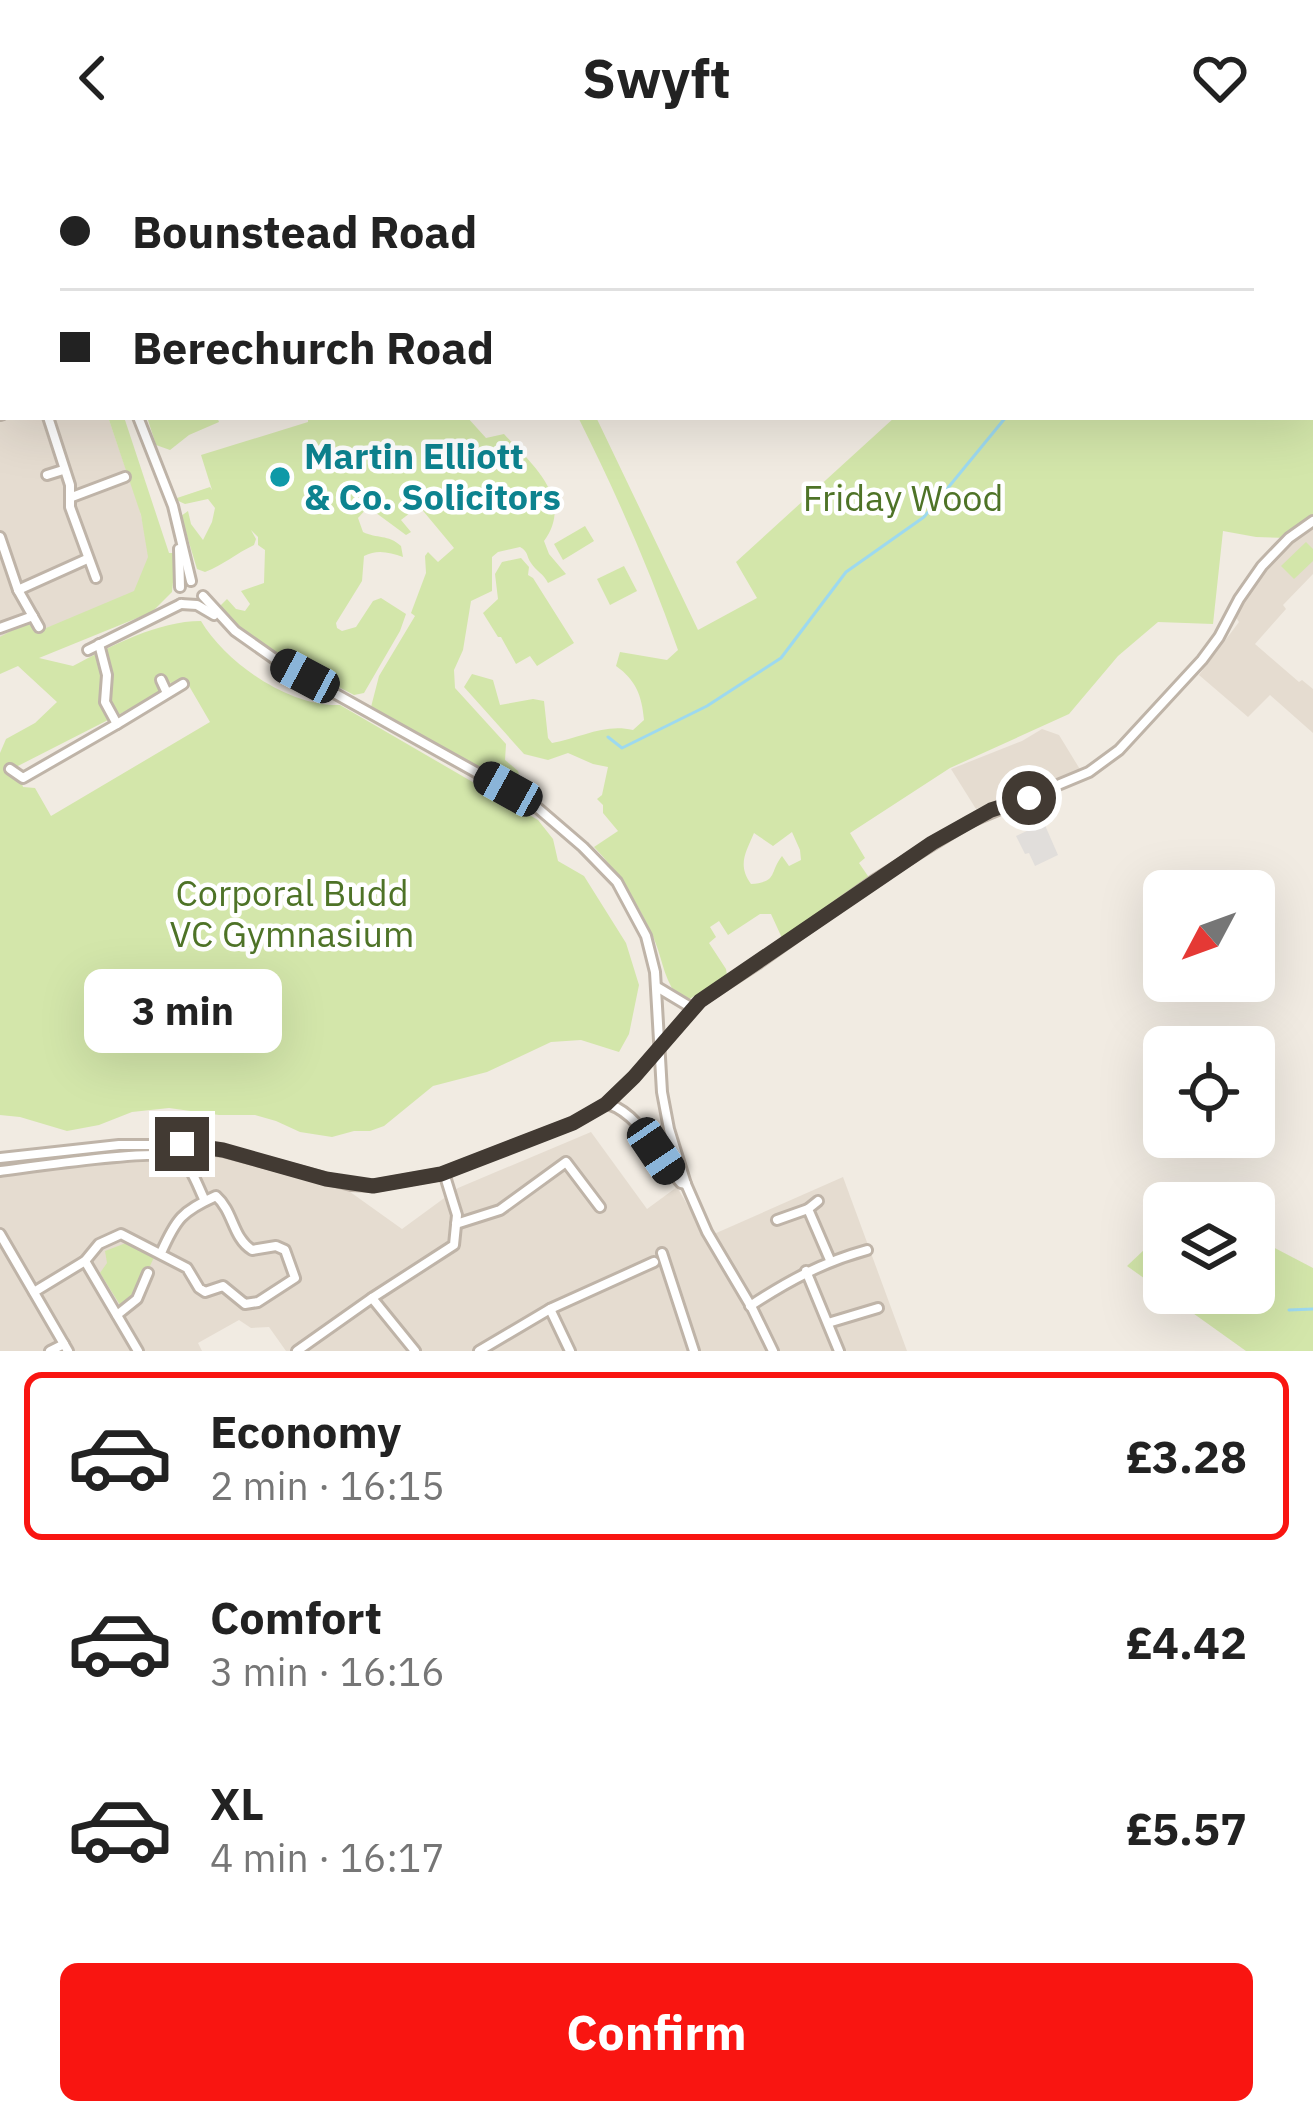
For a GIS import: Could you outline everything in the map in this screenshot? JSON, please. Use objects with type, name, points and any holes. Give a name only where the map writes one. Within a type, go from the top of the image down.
[{"type":"street","points":[[49,420],[72,497],[70,507],[96,578]]},
{"type":"street","points":[[142,420],[173,506],[191,581]]},
{"type":"street","points":[[47,476],[63,470]]},
{"type":"street","points":[[72,497],[125,477]]},
{"type":"street","points":[[0,1159],[119,1145],[182,1144],[223,1150],[351,1185],[388,1185],[444,1173],[573,1123],[606,1104],[692,1007],[932,843],[991,810],[1052,789],[1109,758],[1202,660],[1262,566],[1313,521]]},
{"type":"street","points":[[0,537],[18,590],[39,627]]},
{"type":"street","points":[[181,542],[178,598],[182,604]]},
{"type":"street","points":[[18,590],[87,559]]},
{"type":"street","points":[[180,586],[191,581],[199,585],[200,600],[282,664],[528,800],[604,867],[646,936],[656,972],[660,1071],[669,1129],[686,1184],[773,1351]]},
{"type":"street","points":[[88,650],[182,604],[200,600]]},
{"type":"street","points":[[0,628],[33,616]]},
{"type":"street","points":[[99,644],[107,675],[105,702],[117,724]]},
{"type":"street","points":[[161,680],[167,692]]},
{"type":"street","points":[[23,778],[183,684]]},
{"type":"street","points":[[10,770],[23,778]]},
{"type":"street","points":[[23,778],[24,790]]},
{"type":"street","points":[[656,987],[692,1007]]},
{"type":"street","points":[[641,1069],[660,1071]]},
{"type":"street","points":[[606,1104],[630,1115],[671,1172],[686,1184]]},
{"type":"street","points":[[0,1172],[173,1155],[182,1159],[206,1201]]},
{"type":"street","points":[[456,1224],[500,1210],[566,1162],[600,1207]]},
{"type":"street","points":[[297,1351],[454,1245],[457,1215],[444,1173]]},
{"type":"street","points":[[34,1292],[85,1261],[99,1244],[121,1234],[187,1268],[205,1292],[224,1286],[245,1304],[257,1302],[295,1278],[285,1250],[244,1246],[216,1196],[176,1220],[161,1253]]},
{"type":"street","points":[[777,1220],[818,1201]]},
{"type":"street","points":[[808,1209],[830,1260]]},
{"type":"street","points":[[0,1234],[66,1348],[50,1351]]},
{"type":"street","points":[[750,1306],[806,1271],[867,1250]]},
{"type":"street","points":[[662,1253],[694,1351]]},
{"type":"street","points":[[85,1261],[138,1351]]},
{"type":"street","points":[[479,1351],[550,1309],[654,1262]]},
{"type":"street","points":[[806,1271],[839,1351]]},
{"type":"street","points":[[117,1315],[136,1299],[148,1273]]},
{"type":"street","points":[[372,1298],[415,1351]]},
{"type":"street","points":[[550,1309],[570,1351]]},
{"type":"street","points":[[828,1323],[878,1309]]},
{"type":"shaded area","points":[[0,420],[109,420],[139,507],[153,566],[138,594],[0,666]]},
{"type":"shaded area","points":[[1313,523],[1313,574],[1255,644],[1313,689],[1313,733],[1270,695],[1248,717],[1199,675],[1239,622],[1233,613],[1272,558]]},
{"type":"shaded area","points":[[1042,729],[1059,735],[1081,771],[976,809],[951,769]]},
{"type":"shaded area","points":[[1044,823],[1058,855],[1035,866],[1016,836]]},
{"type":"shaded area","points":[[591,1132],[647,1209],[677,1187],[769,1351],[286,1351],[269,1327],[251,1328],[239,1320],[198,1343],[202,1351],[0,1351],[0,1162],[141,1150],[210,1152],[346,1189],[402,1229],[458,1188]]},
{"type":"shaded area","points":[[843,1177],[907,1351],[777,1351],[714,1234]]},
{"type":"green space","name":"Corporal Budd VC Gymnasium","points":[[109,420],[125,420],[169,553],[176,553],[172,592],[152,612],[39,658],[73,666],[152,630],[201,621],[226,652],[261,680],[300,699],[340,705],[538,820],[553,839],[558,861],[584,876],[626,943],[639,985],[629,1034],[619,1052],[581,1040],[551,1042],[487,1072],[433,1086],[384,1126],[332,1137],[300,1132],[255,1115],[169,1108],[132,1112],[67,1131],[0,1115],[0,753],[6,739],[35,723],[57,702],[18,666],[0,674],[0,637],[29,621],[39,631],[134,591],[148,557],[141,515]],"holes":[[[165,678],[172,684],[185,679],[210,722],[51,816],[35,788],[23,787],[12,769],[159,694]]]},
{"type":"green space","points":[[148,420],[219,422],[170,450],[156,445]]},
{"type":"green space","points":[[470,420],[486,438],[504,434],[546,483],[555,511],[544,541],[566,574],[548,583],[520,547],[492,557],[492,591],[471,601],[463,650],[454,670],[455,688],[506,744],[505,760],[518,771],[522,787],[509,785],[371,707],[379,676],[415,616],[411,613],[426,573],[425,556],[428,552],[438,562],[454,548],[419,506],[401,520],[411,532],[406,535],[368,507],[358,518],[363,532],[396,542],[403,557],[383,552],[364,556],[362,581],[337,628],[356,627],[373,601],[381,598],[406,614],[364,693],[354,695],[264,648],[219,607],[227,599],[245,611],[250,604],[241,591],[264,583],[265,550],[251,530],[254,545],[205,572],[197,569],[181,516],[188,511],[203,540],[215,508],[208,499],[185,504],[174,499],[212,490],[201,455],[308,422]]},
{"type":"green space","name":"Friday Wood","points":[[579,420],[597,420],[698,630],[757,598],[736,562],[892,420],[1313,420],[1313,521],[1289,538],[1223,531],[1213,624],[1158,622],[1118,656],[1069,714],[950,768],[850,833],[865,858],[859,863],[870,879],[782,938],[771,914],[760,914],[728,935],[719,921],[710,927],[716,937],[709,943],[727,975],[682,1001],[635,902],[594,847],[618,831],[597,799],[608,767],[568,753],[548,760],[524,754],[464,687],[472,674],[493,680],[500,705],[544,701],[552,743],[602,730],[633,730],[644,720],[643,711],[633,683],[616,666],[620,652],[667,660],[678,650],[632,532]],"holes":[[[792,832],[801,860],[789,866],[782,856],[772,876],[751,884],[744,871],[754,833],[773,846]]]},
{"type":"green space","points":[[585,526],[594,541],[563,560],[554,544]]},
{"type":"green space","points":[[1306,542],[1313,549],[1313,561],[1294,579],[1281,566]]},
{"type":"green space","points":[[521,558],[574,643],[537,666],[530,656],[516,664],[483,613],[498,599],[495,574],[502,562]]},
{"type":"green space","points":[[624,566],[637,591],[610,605],[597,579]]},
{"type":"green space","points":[[126,1243],[155,1255],[135,1299],[122,1308],[100,1273],[107,1263],[105,1251]]},
{"type":"green space","points":[[1275,1248],[1313,1268],[1313,1351],[1246,1351],[1194,1314],[1275,1314]]},
{"type":"green space","points":[[1143,1251],[1143,1277],[1127,1266]]},
{"type":"waterway","points":[[608,737],[622,748],[707,706],[781,658],[846,572],[924,517],[1004,420]]},
{"type":"waterway","points":[[1289,1310],[1313,1309]]},
{"type":"place","name":"Martin Elliott & Co. Solicitors","points":[[280,477]]},
{"type":"route","points":[[182,1144],[223,1150],[351,1185],[373,1186],[441,1174],[573,1123],[606,1104],[692,1007],[721,986],[968,821],[1029,798]]}]
